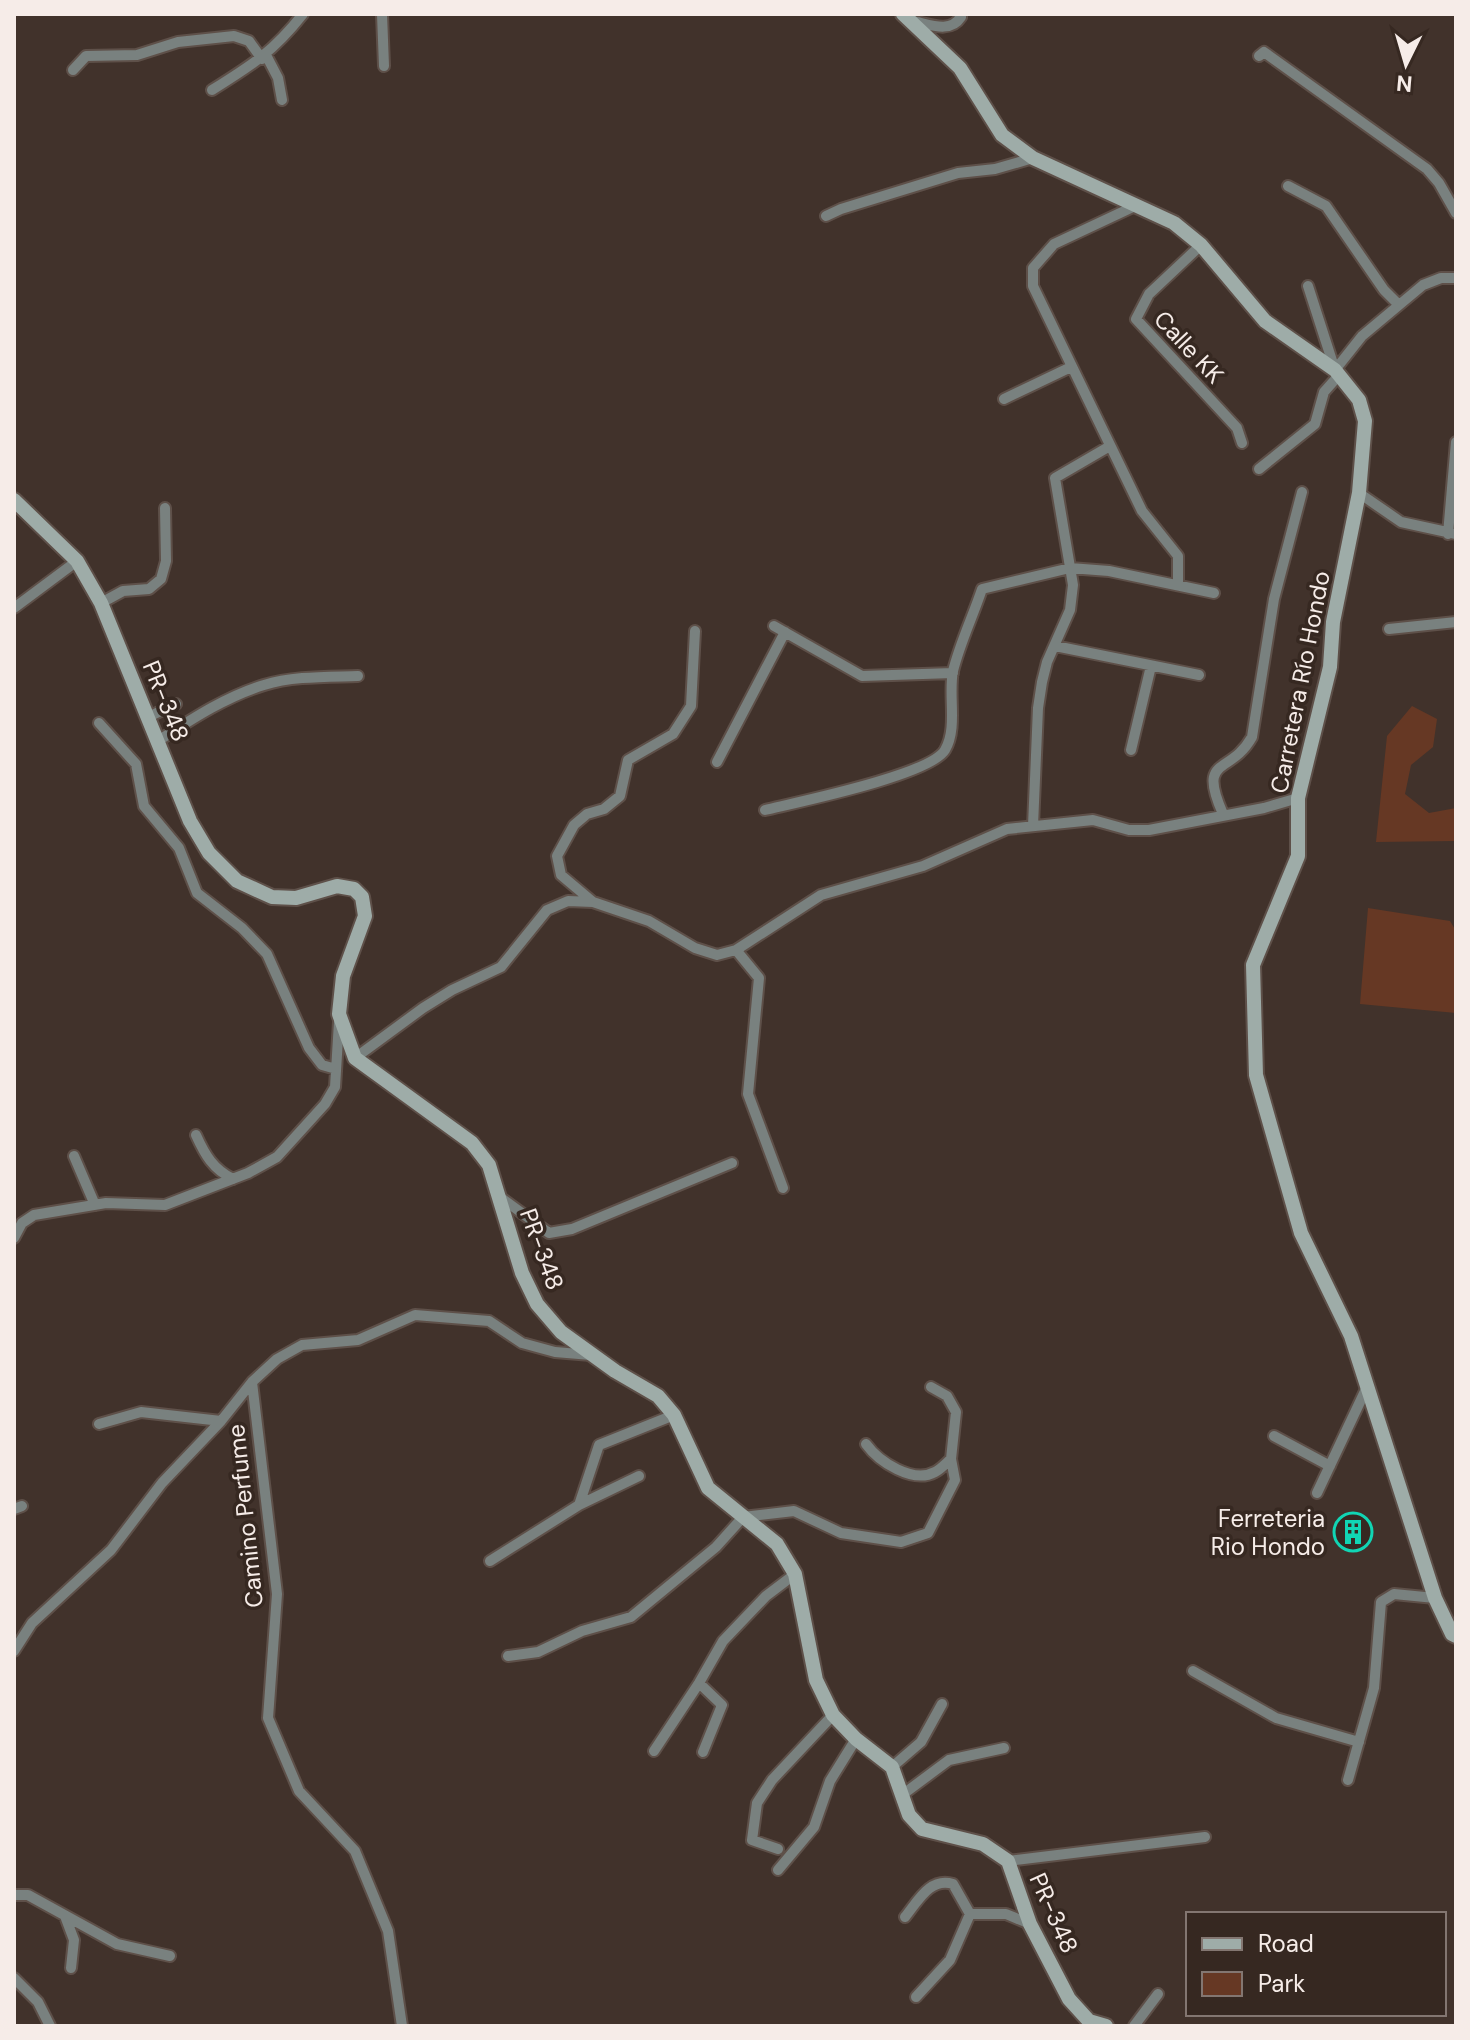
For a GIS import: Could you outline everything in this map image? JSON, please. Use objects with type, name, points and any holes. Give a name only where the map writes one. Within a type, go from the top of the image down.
[{"type":"street","points":[[212,90],[264,57],[303,14]]},
{"type":"street","points":[[382,14],[384,66]]},
{"type":"street","points":[[908,17],[950,27],[961,17],[959,14]]},
{"type":"street","name":"Carretera Río Hondo","points":[[908,17],[960,68],[1002,135],[1033,158],[1174,223],[1201,245],[1265,321],[1337,372],[1359,400],[1365,421],[1359,493],[1333,622],[1330,667],[1298,798],[1298,856],[1253,965],[1256,1075],[1301,1233],[1351,1336],[1435,1598],[1455,1633]]},
{"type":"street","points":[[73,70],[86,56],[137,55],[178,42],[234,36],[249,41],[264,57],[278,78],[282,100]]},
{"type":"street","points":[[1259,56],[1264,52],[1427,169],[1456,213]]},
{"type":"street","points":[[826,216],[944,177],[979,169],[995,169],[1033,158]]},
{"type":"street","points":[[1288,186],[1326,206],[1384,290],[1399,305]]},
{"type":"street","points":[[1130,203],[1054,244],[1033,268],[1033,286],[1142,511],[1178,556],[1178,585]]},
{"type":"street","name":"Calle KK","points":[[1201,245],[1149,294],[1136,319],[1237,428],[1242,443]]},
{"type":"street","points":[[1259,469],[1315,424],[1324,392],[1362,336],[1423,285],[1441,278],[1456,278]]},
{"type":"street","points":[[1308,286],[1337,372]]},
{"type":"street","points":[[1004,399],[1071,367]]},
{"type":"street","points":[[1359,493],[1401,522],[1452,534],[1456,442]]},
{"type":"street","points":[[1033,826],[1038,708],[1047,662],[1070,610],[1073,585],[1055,478],[1110,446]]},
{"type":"street","points":[[1223,814],[1214,794],[1212,777],[1215,770],[1243,752],[1252,737],[1274,599],[1302,492]]},
{"type":"street","name":"PR-348","points":[[14,500],[77,561],[101,603],[190,821],[209,853],[237,881],[272,897],[296,898],[337,886],[354,889],[362,897],[365,916],[343,976],[339,1014],[355,1058],[472,1143],[489,1165],[522,1273],[537,1304],[561,1332],[658,1396],[674,1415],[708,1488],[777,1544],[795,1574],[816,1680],[833,1715],[856,1739],[892,1767],[909,1815],[922,1829],[983,1844],[1008,1861],[1030,1924],[1069,1999],[1089,2021],[1106,2026]]},
{"type":"street","points":[[101,603],[123,591],[149,589],[161,579],[166,561],[165,508]]},
{"type":"street","points":[[14,608],[77,561]]},
{"type":"street","points":[[765,810],[873,784],[932,761],[944,752],[949,739],[953,673],[982,589],[1070,568],[1109,571],[1214,593]]},
{"type":"street","points":[[1389,629],[1456,622]]},
{"type":"street","points":[[774,626],[862,676],[953,673]]},
{"type":"street","points":[[593,902],[561,875],[557,856],[574,825],[587,814],[604,809],[620,796],[628,760],[673,734],[691,706],[695,631]]},
{"type":"street","points":[[717,762],[785,632]]},
{"type":"street","points":[[1055,646],[1199,675]]},
{"type":"street","points":[[1131,750],[1151,666]]},
{"type":"street","points":[[158,741],[206,709],[264,685],[291,679],[358,676]]},
{"type":"street","points":[[148,717],[176,704]]},
{"type":"street","points":[[99,723],[136,764],[144,806],[179,848],[197,893],[242,928],[267,954],[309,1048],[322,1065],[336,1069]]},
{"type":"street","points":[[355,1058],[433,1002],[501,967],[547,910],[568,901],[593,902],[649,921],[695,948],[717,955],[736,950],[821,895],[923,866],[1007,829],[1093,820],[1129,830],[1149,830],[1264,808],[1298,798]]},
{"type":"street","points":[[736,950],[759,978],[748,1094],[783,1188]]},
{"type":"street","points":[[14,1238],[22,1223],[34,1215],[95,1205],[165,1205],[233,1179],[277,1157],[325,1104],[335,1087],[339,1014]]},
{"type":"street","points":[[196,1135],[206,1158],[220,1172],[233,1179]]},
{"type":"street","points":[[74,1156],[95,1205]]},
{"type":"street","points":[[500,1197],[549,1233],[572,1229],[732,1163]]},
{"type":"street","points":[[14,1651],[32,1623],[111,1550],[162,1483],[221,1421],[252,1382],[277,1359],[302,1345],[358,1340],[415,1315],[489,1321],[522,1343],[555,1352],[593,1355]]},
{"type":"street","name":"Camino Perfume","points":[[252,1382],[277,1594],[268,1718],[299,1791],[355,1851],[388,1931],[402,2026]]},
{"type":"street","points":[[1317,1493],[1368,1385]]},
{"type":"street","points":[[508,1656],[538,1652],[582,1631],[631,1617],[716,1547],[743,1517],[794,1511],[841,1533],[901,1542],[928,1533],[955,1480],[951,1459],[956,1412],[947,1396],[931,1387]]},
{"type":"street","points":[[106,1425],[141,1412],[221,1421]]},
{"type":"street","points":[[579,1505],[599,1445],[674,1415]]},
{"type":"street","points":[[1274,1436],[1330,1466]]},
{"type":"street","points":[[866,1444],[872,1453],[912,1475],[933,1473],[951,1459]]},
{"type":"street","points":[[490,1561],[579,1505],[639,1476]]},
{"type":"street","points":[[654,1751],[723,1641],[766,1596],[795,1574]]},
{"type":"street","points":[[1348,1780],[1374,1688],[1381,1602],[1394,1594],[1435,1598]]},
{"type":"street","points":[[1193,1671],[1276,1718],[1359,1742]]},
{"type":"street","points":[[699,1683],[722,1705],[703,1752]]},
{"type":"street","points":[[892,1767],[921,1742],[942,1704]]},
{"type":"street","points":[[778,1849],[752,1840],[757,1803],[772,1780],[833,1715]]},
{"type":"street","points":[[778,1870],[814,1827],[830,1781],[856,1739]]},
{"type":"street","points":[[902,1795],[949,1760],[1004,1748]]},
{"type":"street","points":[[1008,1861],[1205,1837]]},
{"type":"street","points":[[905,1917],[930,1886],[944,1881],[953,1884],[970,1914]]},
{"type":"street","points":[[14,1895],[28,1895],[117,1944],[170,1956]]},
{"type":"street","points":[[970,1914],[1006,1914],[1030,1924]]},
{"type":"street","points":[[916,1997],[950,1960],[970,1914]]},
{"type":"street","points":[[65,1916],[74,1940],[71,1968]]},
{"type":"street","points":[[14,1978],[38,2002],[50,2026]]},
{"type":"street","points":[[1134,2026],[1158,1994]]},
{"type":"green space","points":[[1412,706],[1437,719],[1433,747],[1411,765],[1405,794],[1429,813],[1456,808],[1456,841],[1376,842],[1387,736]]},
{"type":"green space","points":[[1368,908],[1450,921],[1456,931],[1456,1013],[1360,1004]]},
{"type":"place","name":"Ferreteria Rio Hondo","points":[[1353,1532]]}]
